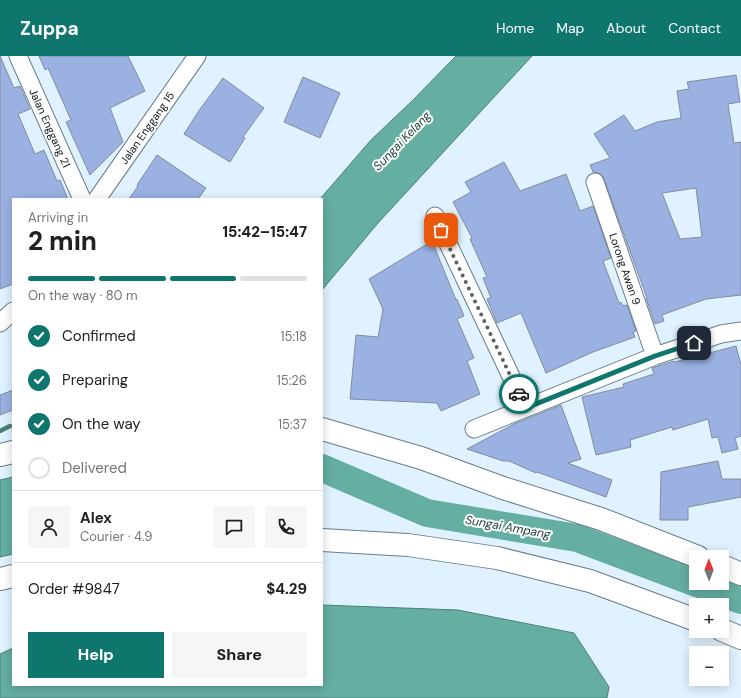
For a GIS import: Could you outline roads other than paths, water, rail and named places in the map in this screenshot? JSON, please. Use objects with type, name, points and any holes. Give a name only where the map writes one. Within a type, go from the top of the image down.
[{"type":"highway","points":[[323,429],[421,458],[503,488],[601,519],[689,553]]},
{"type":"highway","points":[[0,455],[12,452]]},
{"type":"highway","points":[[323,540],[408,545],[497,558],[590,581],[689,617]]},
{"type":"highway","points":[[729,569],[741,574]]},
{"type":"highway","points":[[0,579],[12,576]]},
{"type":"highway","points":[[729,633],[741,638]]},
{"type":"street","name":"Jalan Enggang 21","points":[[18,56],[82,198]]},
{"type":"street","name":"Jalan Enggang 15","points":[[98,198],[197,56]]},
{"type":"street","name":"Lorong Awan 9","points":[[595,182],[655,356]]},
{"type":"street","points":[[435,216],[526,408]]},
{"type":"street","points":[[0,323],[12,312]]},
{"type":"street","points":[[474,429],[655,356],[721,334],[741,331]]},
{"type":"water","name":"Sungai Kelang","points":[[456,56],[532,56],[378,223],[323,289],[323,198],[321,198],[371,140]]},
{"type":"water","points":[[12,477],[12,554],[0,557],[0,480]]},
{"type":"water","points":[[323,605],[458,610],[574,633],[609,687],[607,698],[0,698],[0,654],[12,648],[12,686],[323,686]]},
{"type":"waterway","points":[[0,431],[10,426]]},
{"type":"waterway","name":"Sungai Ampang","points":[[323,468],[427,513],[577,538],[689,580]]},
{"type":"waterway","name":"Sungai Ampang","points":[[715,590],[741,600]]}]
